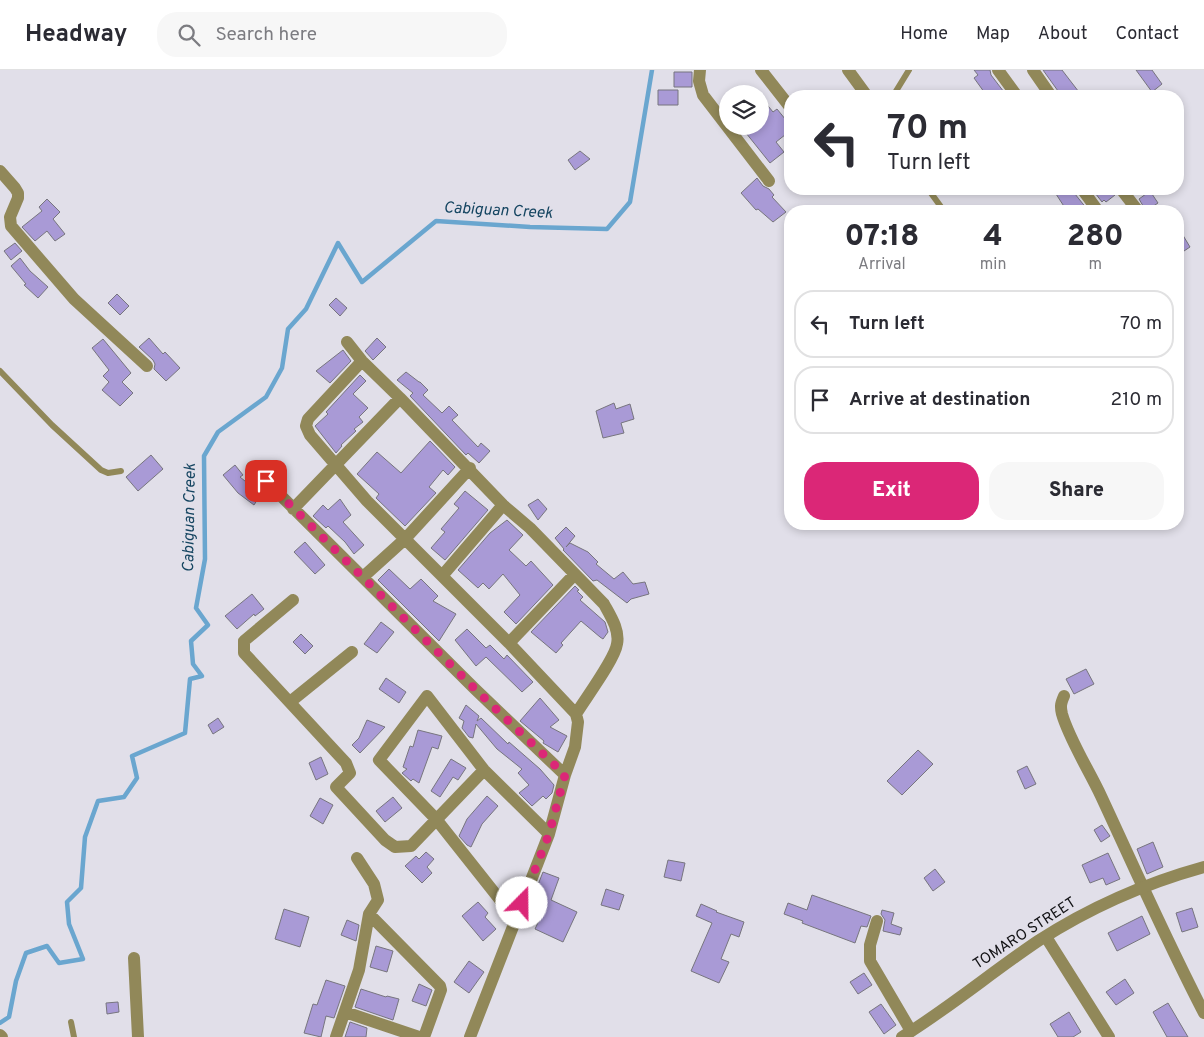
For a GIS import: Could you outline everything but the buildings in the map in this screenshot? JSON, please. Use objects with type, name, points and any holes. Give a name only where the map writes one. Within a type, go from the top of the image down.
[{"type":"street","points":[[700,70],[699,81],[703,95],[769,181]]},
{"type":"street","points":[[761,70],[784,99]]},
{"type":"street","points":[[848,70],[862,90]]},
{"type":"street","points":[[998,70],[1013,90]]},
{"type":"street","points":[[1033,70],[1047,90]]},
{"type":"street","points":[[0,171],[18,193],[18,198],[10,217],[11,226],[74,299],[148,366]]},
{"type":"street","points":[[1126,195],[1133,205]]},
{"type":"street","points":[[347,342],[362,361],[604,604],[614,622],[618,643],[576,714]]},
{"type":"street","points":[[362,361],[308,419],[307,429],[310,435],[367,501],[509,643],[576,714],[578,722],[575,747],[565,775],[549,834],[470,1037]]},
{"type":"street","points":[[294,509],[400,398]]},
{"type":"street","points":[[252,467],[475,689],[565,775]]},
{"type":"street","points":[[363,577],[405,539],[470,468]]},
{"type":"street","points":[[442,576],[503,504]]},
{"type":"street","points":[[509,643],[575,574]]},
{"type":"street","points":[[293,600],[244,641],[244,653],[346,763],[350,773],[336,787],[385,840],[395,847],[411,846],[484,770]]},
{"type":"street","points":[[290,702],[352,652]]},
{"type":"street","points":[[516,920],[436,820],[379,760],[427,696],[484,770],[549,834]]},
{"type":"street","points":[[1064,696],[1060,704],[1062,715],[1142,888],[1204,1012]]},
{"type":"street","points":[[336,1037],[359,970],[369,914],[378,900],[377,891],[357,858]]},
{"type":"street","name":"TOMARO STREET","points":[[906,1034],[1046,937],[1095,908],[1173,875],[1204,866]]},
{"type":"street","points":[[369,914],[440,986],[441,990],[424,1037]]},
{"type":"street","points":[[877,921],[870,945],[870,961],[906,1034]]},
{"type":"street","points":[[1046,937],[1109,1037]]},
{"type":"street","points":[[134,958],[138,1037]]},
{"type":"street","points":[[344,1012],[419,1037]]},
{"type":"lane","points":[[897,90],[909,70]]},
{"type":"lane","points":[[0,371],[52,425],[101,470],[108,473],[121,471]]},
{"type":"lane","points":[[71,1022],[74,1037]]},
{"type":"waterway","name":"Cabiguan Creek","points":[[0,1023],[9,1017],[16,981],[26,953],[47,946],[59,963],[83,959],[69,924],[67,902],[81,888],[85,837],[98,801],[124,797],[137,778],[132,756],[185,733],[190,679],[202,676],[193,664],[191,641],[208,625],[196,608],[205,559],[204,456],[218,432],[266,397],[282,368],[288,329],[306,309],[338,243],[362,282],[436,221],[530,227],[607,229],[630,202],[652,70]]},
{"type":"route","points":[[266,481],[475,689],[565,775],[549,834],[522,903]]}]
